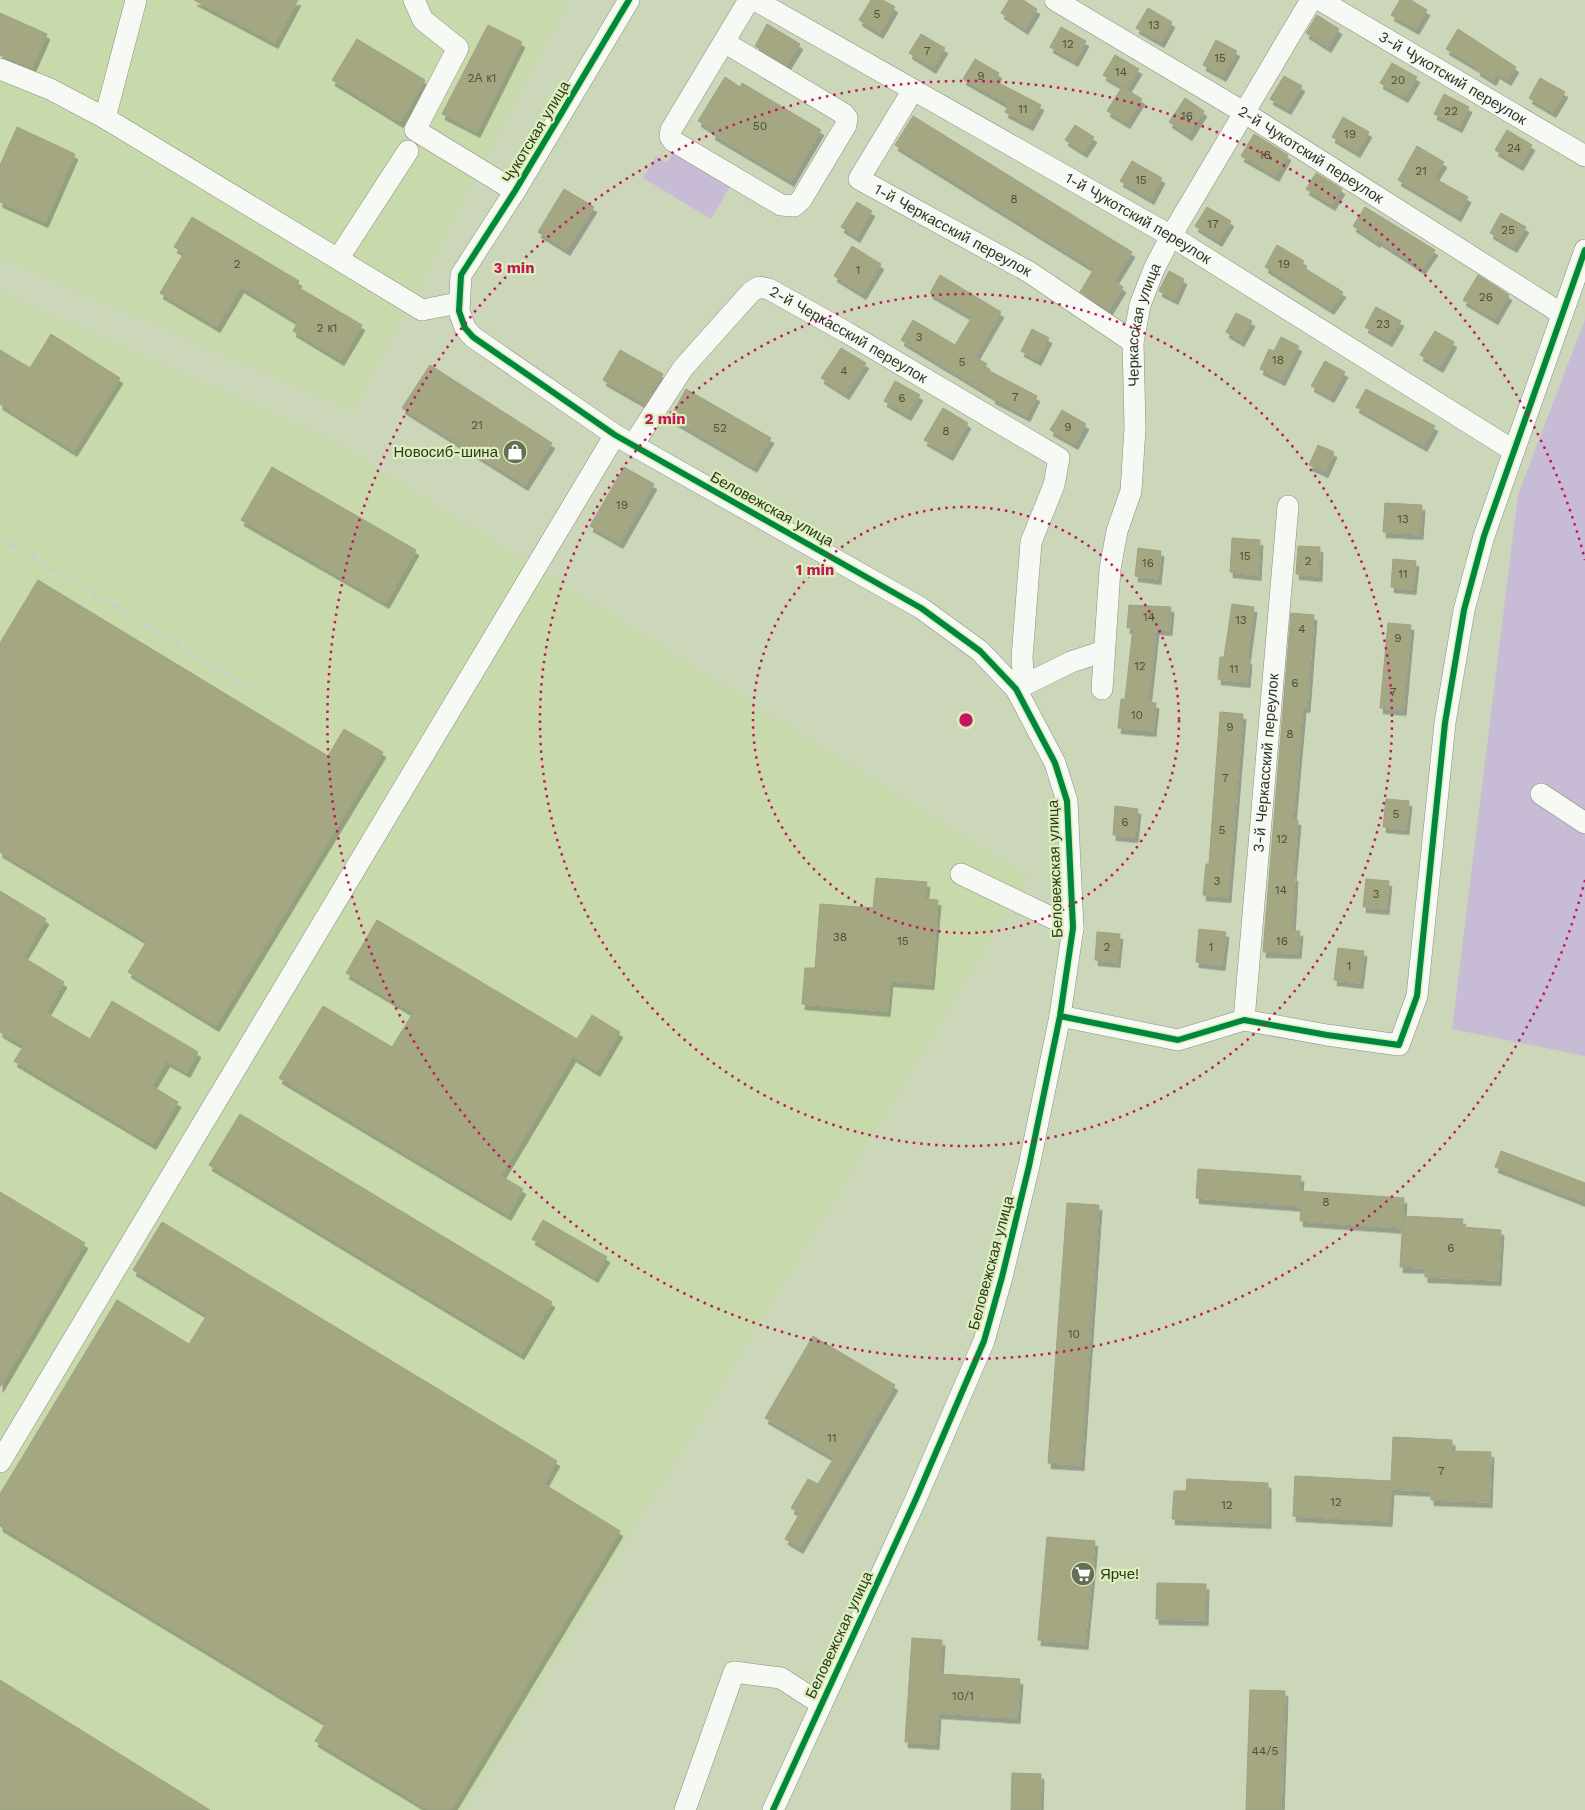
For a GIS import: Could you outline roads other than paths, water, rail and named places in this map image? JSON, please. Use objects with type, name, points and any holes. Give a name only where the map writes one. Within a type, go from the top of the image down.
[{"type":"street","points":[[105,118],[136,0]]},
{"type":"street","points":[[414,0],[423,20],[458,48],[415,130],[515,191]]},
{"type":"street","name":"Чукотская улица","points":[[461,276],[515,191],[629,0]]},
{"type":"street","points":[[724,42],[844,114],[847,118],[846,125],[801,200],[794,206],[781,205],[674,141],[670,136],[724,42],[749,0]]},
{"type":"street","name":"1-й Чукотский переулок","points":[[755,0],[1171,236],[1514,451]]},
{"type":"street","name":"2-й Чукотский переулок","points":[[1055,0],[1245,113],[1562,314]]},
{"type":"street","name":"Черкасская улица","points":[[1102,689],[1110,569],[1117,531],[1131,491],[1135,428],[1133,342],[1140,304],[1154,269],[1171,236],[1311,0]]},
{"type":"street","name":"3-й Чукотский переулок","points":[[1320,0],[1585,156]]},
{"type":"street","points":[[0,69],[50,89],[105,118],[422,310],[458,303]]},
{"type":"street","name":"1-й Черкасский переулок","points":[[913,90],[859,179],[1028,272],[1133,342]]},
{"type":"street","points":[[338,259],[408,151]]},
{"type":"street","points":[[1060,1016],[1178,1040],[1244,1020],[1327,1035],[1399,1045],[1418,996],[1445,723],[1464,610],[1484,536],[1585,250]]},
{"type":"street","name":"Беловежская улица","points":[[461,276],[458,303],[465,328],[474,337],[624,440],[921,608],[980,651],[1020,687],[1055,763],[1067,801],[1073,928],[1060,1016],[1029,1166],[984,1341],[916,1501],[773,1810]]},
{"type":"street","name":"2-й Черкасский переулок","points":[[624,440],[683,368],[751,292],[759,287],[769,289],[846,332],[1059,458],[1054,485],[1031,542],[1020,687]]},
{"type":"street","points":[[0,1462],[624,440]]},
{"type":"street","name":"3-й Черкасский переулок","points":[[1244,1020],[1288,506]]},
{"type":"street","points":[[1020,687],[1071,662],[1104,651]]},
{"type":"street","points":[[1541,794],[1585,823]]},
{"type":"street","points":[[961,874],[1073,928]]},
{"type":"street","points":[[685,1810],[734,1672],[781,1678],[821,1704]]},
{"type":"railway","points":[[0,537],[259,694]]},
{"type":"place","name":"Новосиб-шина","points":[[515,452]]},
{"type":"place","name":"Ярче!","points":[[1083,1574]]}]
